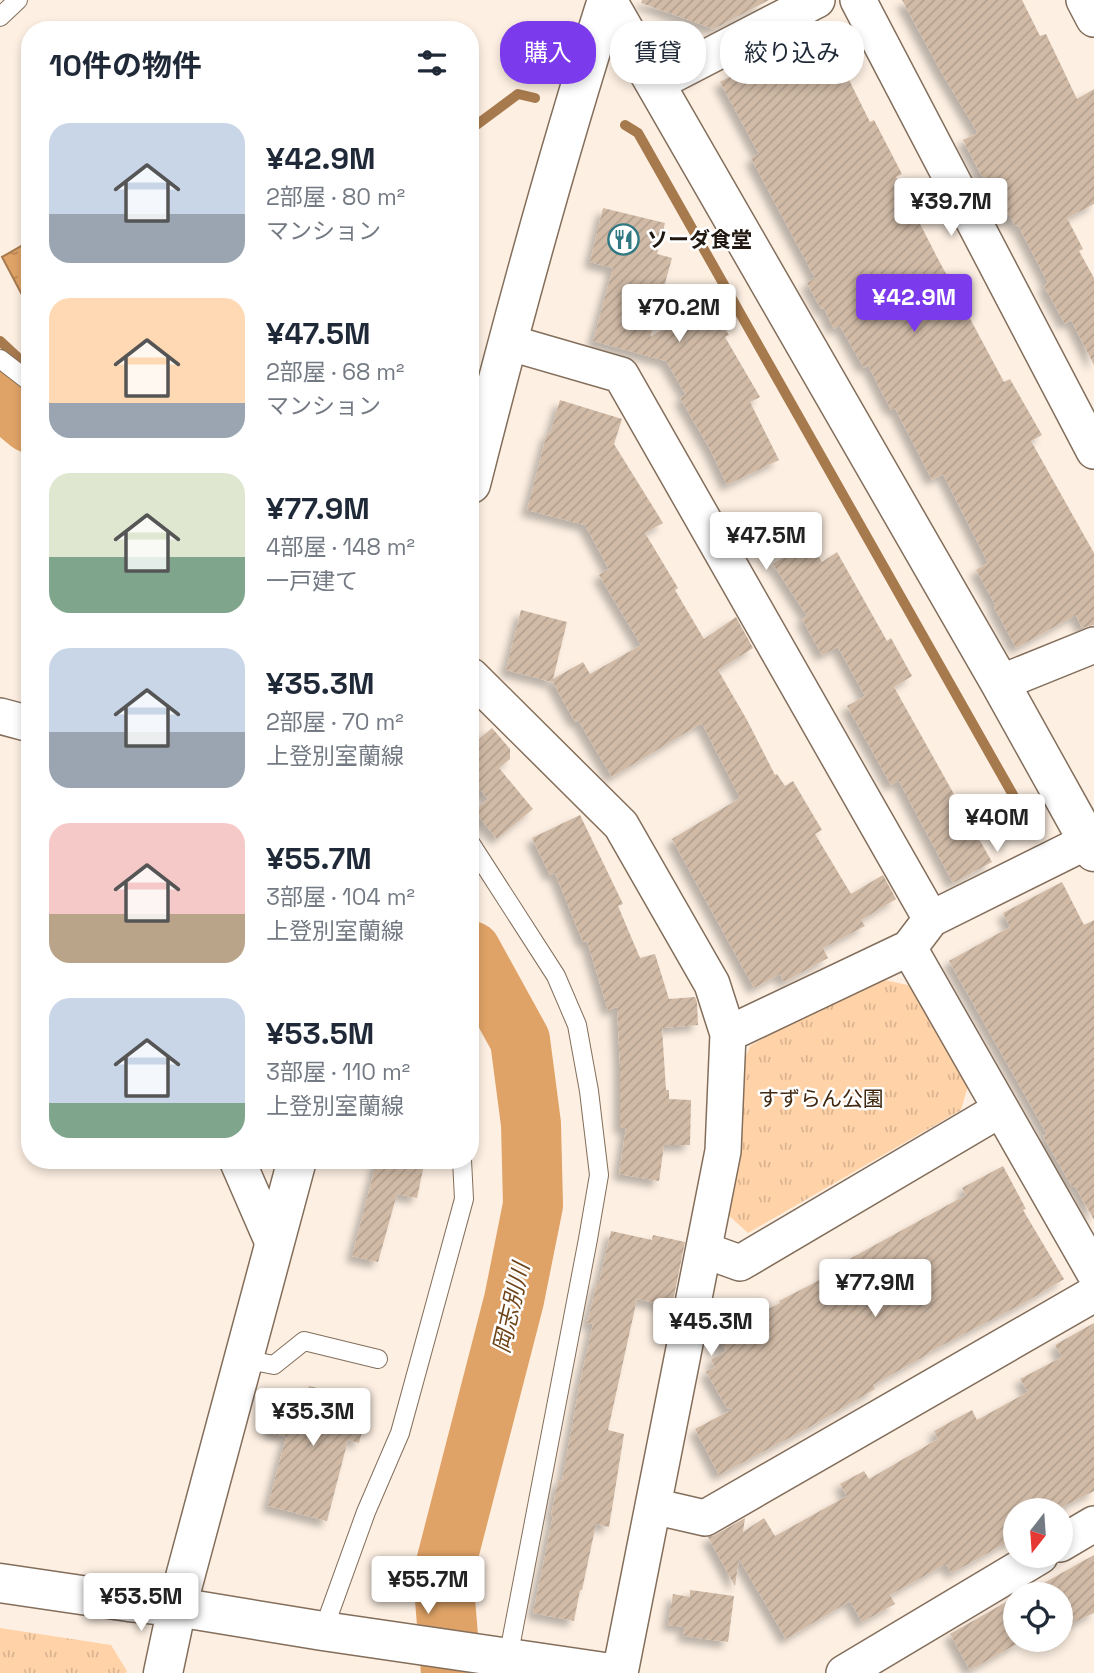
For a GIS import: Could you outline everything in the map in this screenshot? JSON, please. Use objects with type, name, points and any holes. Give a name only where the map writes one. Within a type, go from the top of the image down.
[{"type":"street","points":[[479,452],[506,342],[607,0],[619,21]]},
{"type":"street","points":[[706,58],[817,0]]},
{"type":"street","points":[[858,0],[1094,451]]},
{"type":"street","points":[[1084,0],[1094,19]]},
{"type":"street","points":[[655,84],[1091,846],[931,919],[909,948],[728,1034]]},
{"type":"street","points":[[506,342],[621,375],[931,919]]},
{"type":"street","points":[[1000,683],[1094,645]]},
{"type":"street","points":[[479,684],[621,825],[712,984],[728,1034],[723,1151],[620,1673]]},
{"type":"street","points":[[0,716],[21,722]]},
{"type":"street","points":[[909,948],[1094,1272]]},
{"type":"street","points":[[704,1250],[740,1263],[1000,1109]]},
{"type":"street","points":[[241,1169],[274,1245]]},
{"type":"street","points":[[163,1673],[177,1607],[295,1169]]},
{"type":"street","points":[[653,1506],[705,1518],[1094,1294]]},
{"type":"street","points":[[1073,1536],[1094,1524]]},
{"type":"street","points":[[844,1673],[1020,1568]]},
{"type":"street","points":[[0,1583],[177,1607],[505,1662],[611,1673]]},
{"type":"lane","points":[[0,17],[18,0]]},
{"type":"lane","points":[[0,359],[21,375]]},
{"type":"lane","points":[[479,856],[556,976],[577,1025],[589,1091],[598,1175],[586,1252],[505,1662]]},
{"type":"lane","points":[[340,1633],[366,1512],[400,1433],[464,1199],[462,1169]]},
{"type":"lane","points":[[243,1359],[274,1365],[304,1341],[377,1359]]},
{"type":"green space","name":"すずらん公園","points":[[871,977],[912,986],[968,1086],[961,1110],[748,1233],[725,1212],[740,1071],[750,1046]]},
{"type":"green space","points":[[0,1628],[111,1645],[127,1671],[0,1673]]},
{"type":"water","points":[[21,246],[21,293],[2,257]]},
{"type":"building","points":[[642,0],[769,0],[729,21],[720,21],[720,26],[714,29],[706,26],[706,21],[692,21],[641,3]]},
{"type":"building","points":[[902,0],[1022,0],[1040,36],[1046,34],[1077,99],[1094,89],[1094,204],[1067,218],[1083,249],[1079,251],[1094,278],[1094,365],[1071,320],[1065,324],[1044,286],[1048,283],[1018,225],[1015,226],[1009,214],[1005,216],[986,177],[983,178],[963,140],[978,133]]},
{"type":"building","points":[[721,84],[851,84],[870,122],[874,120],[902,174],[896,177],[1004,382],[1010,379],[1042,435],[1031,441],[1094,553],[1094,625],[1082,628],[1076,615],[1016,648],[976,570],[988,563],[943,474],[932,480],[895,408],[891,410],[868,365],[864,368],[840,326],[834,329],[807,283],[815,278],[751,158],[759,154]]},
{"type":"building","points":[[603,208],[665,223],[657,254],[672,258],[650,337],[709,303],[729,335],[725,337],[760,397],[750,402],[779,460],[727,485],[710,449],[680,398],[686,395],[666,361],[593,341],[613,268],[590,262]]},
{"type":"building","points":[[560,400],[622,419],[614,444],[663,523],[645,533],[678,588],[675,590],[704,639],[736,617],[753,648],[718,670],[775,775],[777,774],[785,786],[793,781],[822,830],[815,834],[851,894],[883,875],[896,899],[861,920],[865,926],[823,948],[828,958],[784,982],[780,974],[754,988],[672,839],[740,798],[702,723],[612,777],[578,720],[575,722],[552,681],[506,670],[521,610],[567,622],[553,679],[583,662],[590,674],[641,645],[599,575],[609,569],[585,525],[527,510],[547,433],[550,434]]},
{"type":"building","points":[[809,541],[822,562],[837,552],[887,641],[891,638],[912,676],[894,687],[992,862],[953,883],[899,781],[891,785],[847,706],[865,696],[838,647],[822,655],[802,619],[807,616],[773,564]]},
{"type":"building","points":[[492,728],[510,749],[510,759],[499,768],[533,809],[497,839],[479,817],[479,807],[488,799],[479,788],[479,739]]},
{"type":"building","points":[[580,815],[623,904],[618,906],[640,958],[655,954],[669,999],[695,997],[697,1002],[698,1025],[662,1028],[666,1090],[669,1090],[669,1099],[691,1100],[690,1145],[664,1145],[659,1181],[619,1174],[626,1128],[620,1128],[617,1007],[608,1010],[587,941],[583,942],[555,873],[550,875],[532,838]]},
{"type":"building","points":[[1062,882],[1084,925],[1094,920],[1094,1220],[1043,1136],[1047,1134],[949,961],[1010,927],[1003,913]]},
{"type":"building","points":[[1003,1166],[1026,1209],[1023,1210],[1064,1279],[929,1352],[873,1385],[875,1389],[810,1427],[719,1475],[695,1429],[733,1409],[727,1408],[706,1372],[715,1367],[711,1360],[726,1351],[718,1335],[837,1271],[835,1267],[966,1195],[962,1188]]},
{"type":"building","points":[[375,1169],[423,1169],[417,1198],[397,1194],[378,1262],[352,1256]]},
{"type":"building","points":[[611,1231],[652,1240],[653,1235],[685,1242],[671,1311],[668,1306],[637,1299],[608,1430],[624,1434],[609,1527],[596,1524],[574,1621],[533,1613],[558,1480],[562,1481],[593,1324],[587,1323]]},
{"type":"building","points":[[1094,1323],[1094,1491],[1073,1502],[1073,1498],[1003,1498],[1003,1545],[952,1573],[946,1564],[890,1595],[895,1604],[862,1622],[850,1601],[786,1639],[739,1559],[735,1586],[708,1537],[745,1518],[743,1532],[764,1518],[775,1536],[847,1496],[840,1484],[864,1471],[869,1479],[938,1439],[934,1431],[972,1410],[977,1420],[1028,1392],[1020,1379],[1062,1357],[1055,1345]]},
{"type":"building","points":[[309,1386],[353,1397],[351,1406],[368,1410],[359,1443],[348,1440],[327,1521],[268,1506],[286,1437],[270,1433],[281,1388],[307,1395]]},
{"type":"building","points":[[1094,1555],[1094,1613],[1073,1623],[1073,1582],[1046,1582]]},
{"type":"building","points":[[690,1590],[734,1596],[728,1642],[683,1636],[685,1627],[668,1625],[673,1594],[690,1597]]},
{"type":"building","points":[[1003,1604],[1003,1652],[970,1670],[950,1634]]},
{"type":"waterway","points":[[479,123],[518,94],[535,98]]},
{"type":"waterway","points":[[625,125],[638,133],[1034,832]]},
{"type":"waterway","points":[[0,341],[21,361]]},
{"type":"waterway","name":"岡志別川","points":[[0,398],[21,416]]},
{"type":"waterway","name":"岡志別川","points":[[451,1673],[443,1575],[514,1300],[533,1205],[531,1124],[520,1040],[479,966]]},
{"type":"place","name":"ソーダ食堂","points":[[624,239]]}]
